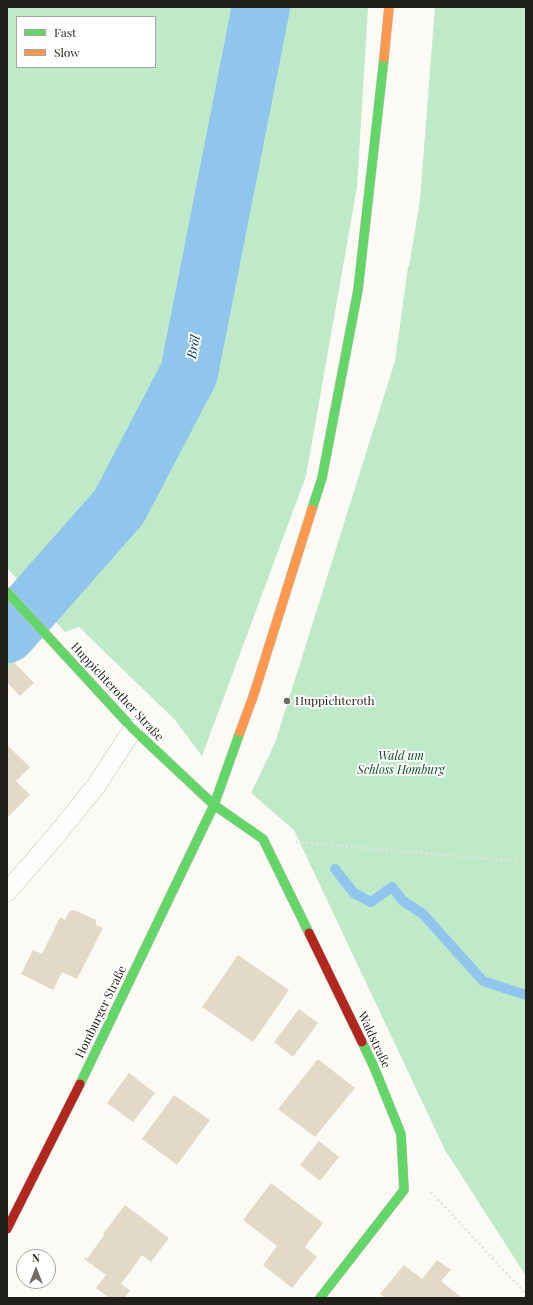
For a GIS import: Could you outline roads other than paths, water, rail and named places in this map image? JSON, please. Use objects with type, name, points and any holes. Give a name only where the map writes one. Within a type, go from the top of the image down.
[{"type":"main road","name":"Homburger Straße","points":[[7,1229],[59,1127],[214,804],[254,694],[322,478],[358,290],[389,7]]},
{"type":"main road","name":"Huppichterother Straße","points":[[7,592],[133,729],[214,804]]},
{"type":"main road","name":"Waldstraße","points":[[214,804],[263,839],[374,1067],[401,1134],[404,1190],[320,1298]]},
{"type":"lane","points":[[7,892],[96,786],[133,729]]},
{"type":"waterway","name":"Bröl","points":[[7,634],[119,507],[189,373],[261,7]]},
{"type":"waterway","points":[[335,869],[354,893],[371,902],[392,887],[403,901],[423,914],[483,981],[526,995]]},
{"type":"place","name":"Huppichteroth","points":[[287,701]]},
{"type":"park label","name":"Wald um Schloss Homburg","points":[[401,763]]}]
